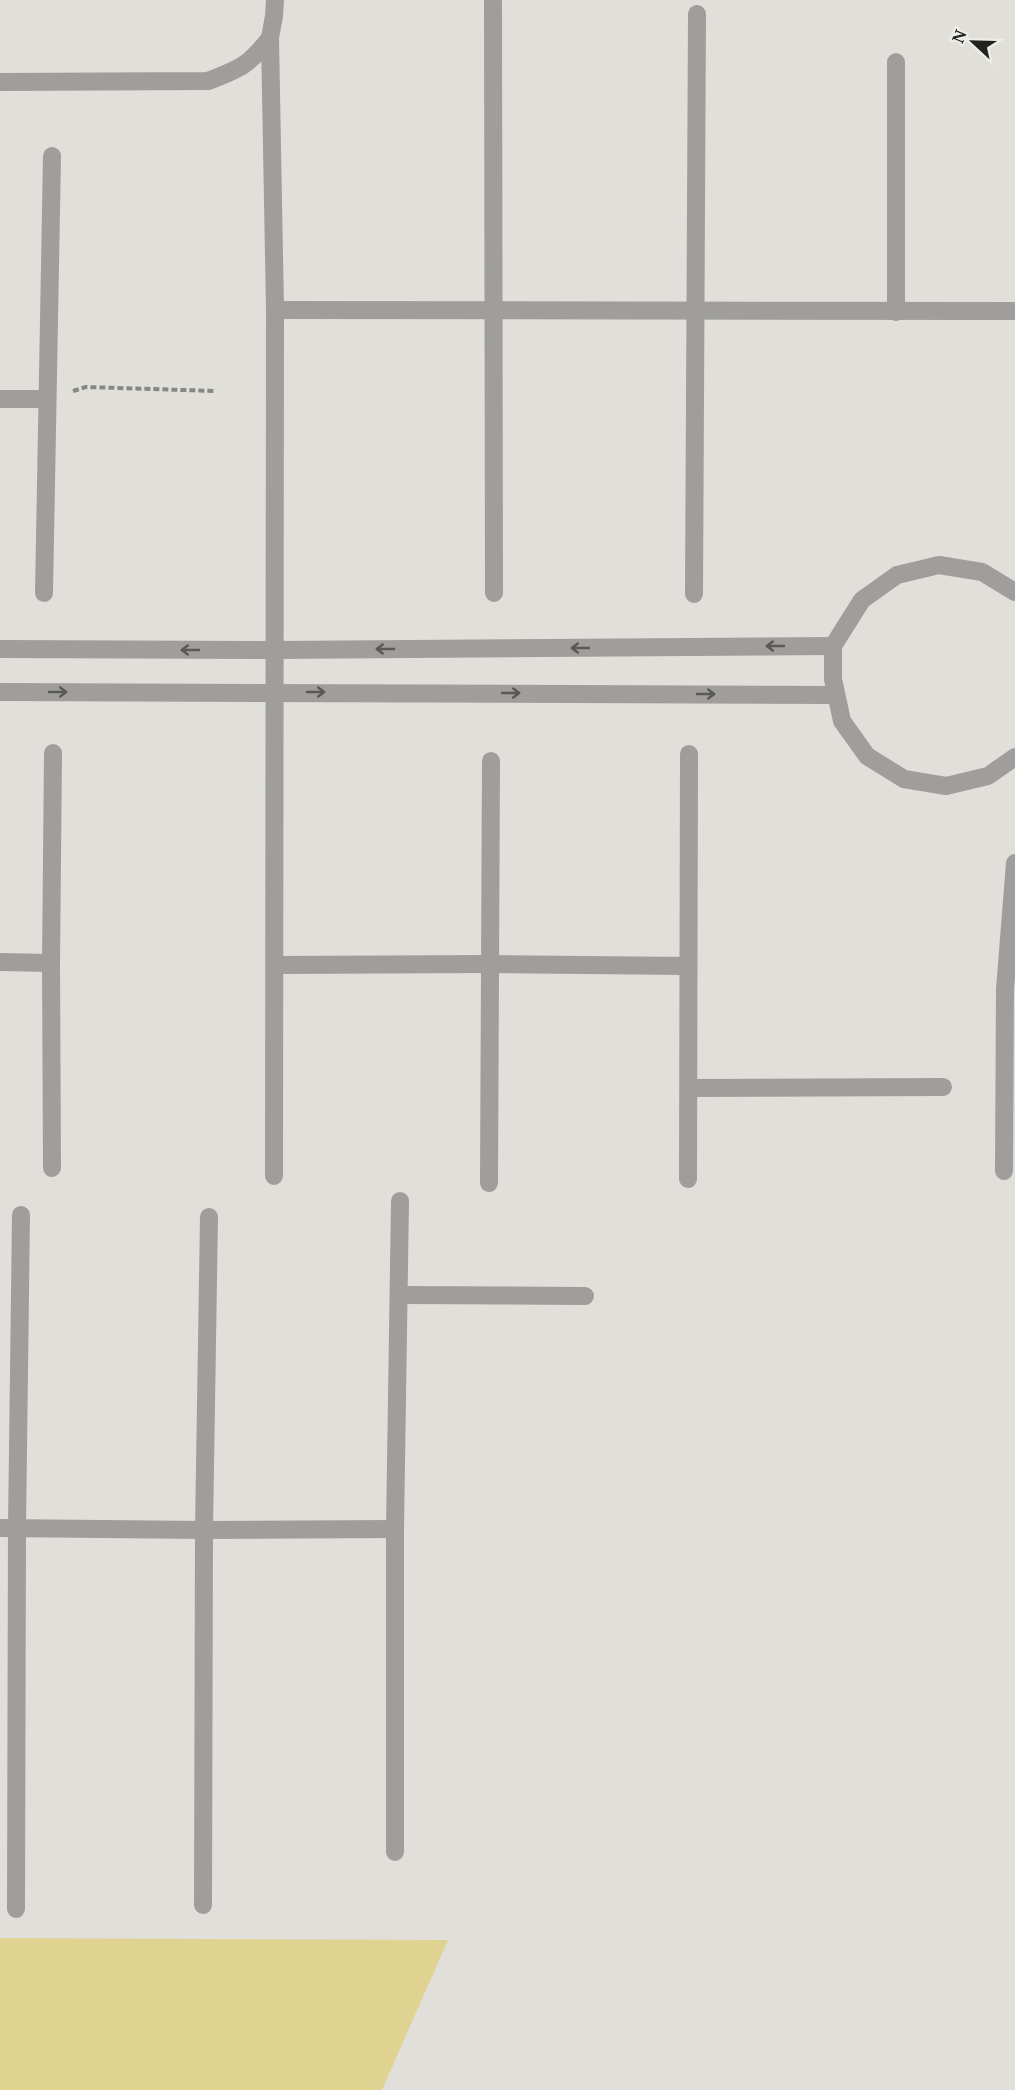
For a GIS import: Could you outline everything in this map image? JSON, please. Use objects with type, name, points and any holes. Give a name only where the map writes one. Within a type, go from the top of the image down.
[{"type":"street","points":[[274,1176],[275,310],[270,38],[275,0]]},
{"type":"street","points":[[493,2],[494,593]]},
{"type":"street","points":[[694,594],[697,14]]},
{"type":"street","points":[[0,82],[208,81],[234,71],[254,58],[270,38]]},
{"type":"street","points":[[896,62],[896,312]]},
{"type":"street","points":[[44,593],[52,156]]},
{"type":"street","points":[[275,310],[1015,311]]},
{"type":"street","points":[[0,399],[46,399]]},
{"type":"street","points":[[1015,592],[982,572],[939,565],[897,575],[862,600],[833,646],[833,679],[842,721],[867,756],[904,779],[946,786],[988,776],[1015,757]]},
{"type":"street","points":[[0,650],[833,646]]},
{"type":"street","points":[[0,692],[836,694]]},
{"type":"street","points":[[52,1168],[53,753]]},
{"type":"street","points":[[688,1179],[689,754]]},
{"type":"street","points":[[489,1183],[491,761]]},
{"type":"street","points":[[1004,1171],[1005,989],[1015,863]]},
{"type":"street","points":[[0,962],[51,963]]},
{"type":"street","points":[[275,965],[688,966]]},
{"type":"street","points":[[689,1088],[944,1086]]},
{"type":"street","points":[[395,1852],[400,1201]]},
{"type":"street","points":[[16,1909],[8,1528],[21,1215]]},
{"type":"street","points":[[203,1905],[204,1530],[209,1217]]},
{"type":"street","points":[[400,1295],[585,1296]]},
{"type":"street","points":[[8,1528],[396,1529]]},
{"type":"path","points":[[46,399],[86,387],[216,391]]},
{"type":"shaded area","points":[[0,1938],[448,1940],[382,2090],[0,2090]]}]
